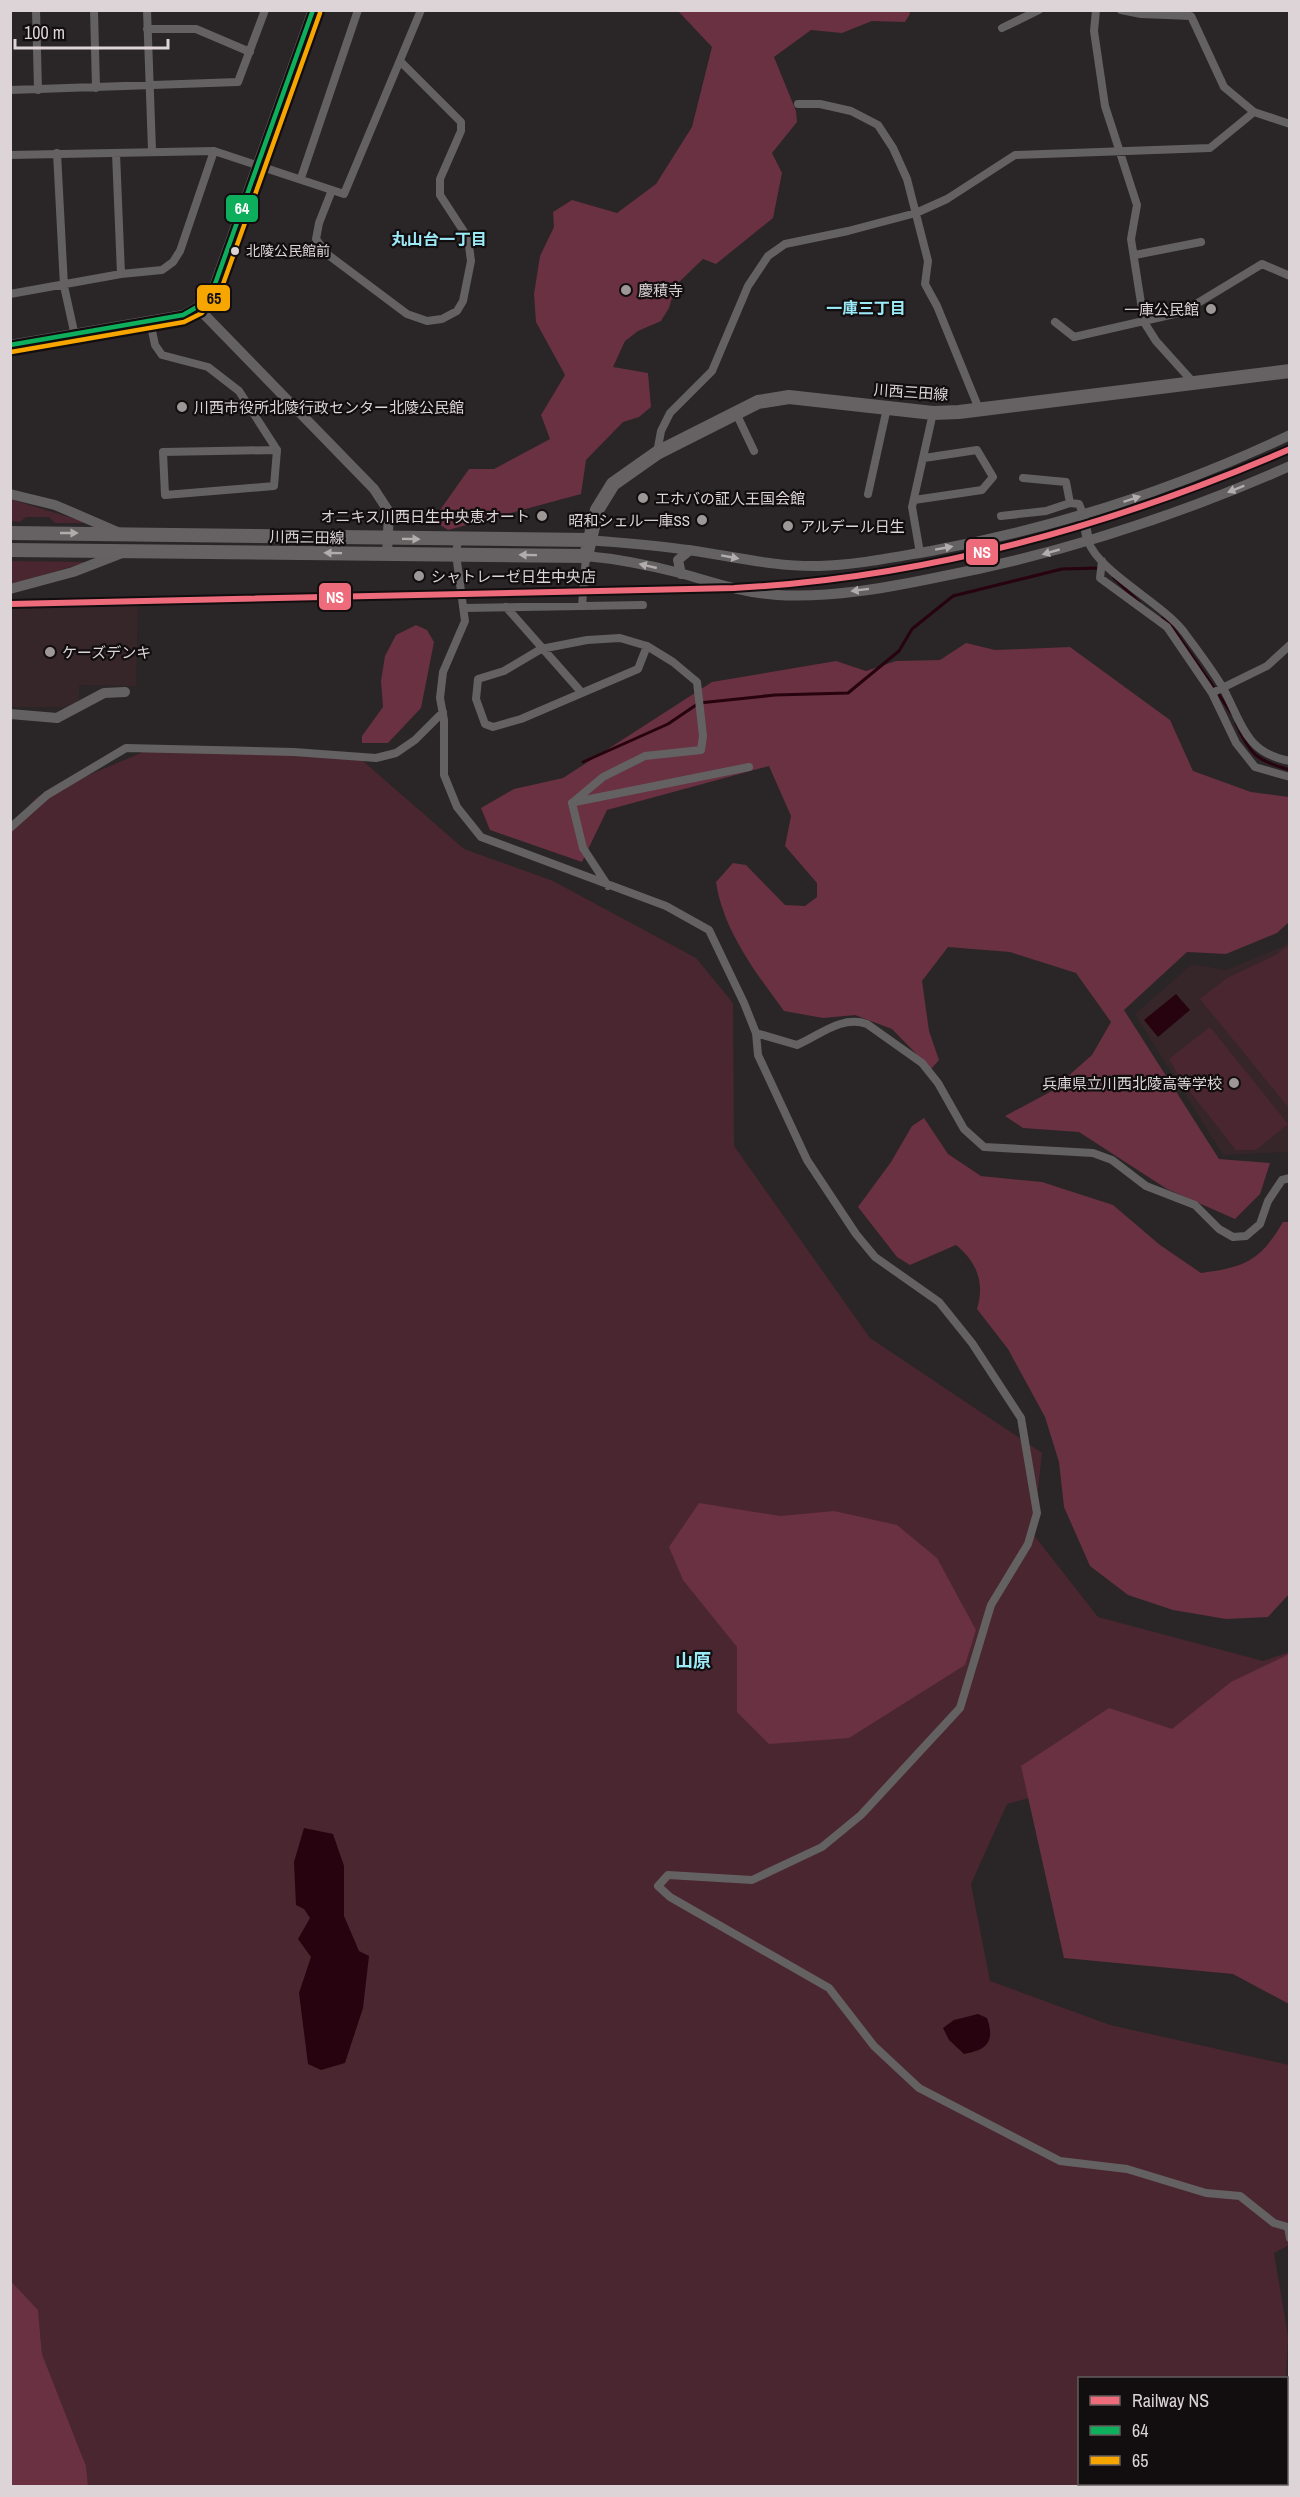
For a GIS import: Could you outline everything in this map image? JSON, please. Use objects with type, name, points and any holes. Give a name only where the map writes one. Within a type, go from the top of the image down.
[{"type":"main road","name":"川西三田線","points":[[10,550],[586,556],[597,510],[613,484],[657,453],[758,402],[789,398],[933,413],[1290,371]]},
{"type":"main road","name":"川西三田線","points":[[10,533],[588,540]]},
{"type":"street","points":[[36,10],[38,90]]},
{"type":"street","points":[[94,10],[96,88]]},
{"type":"street","points":[[147,10],[152,150]]},
{"type":"street","points":[[10,90],[238,82],[265,10]]},
{"type":"street","points":[[10,345],[75,336],[183,315],[197,307],[215,284],[313,10]]},
{"type":"street","points":[[301,178],[358,10]]},
{"type":"street","points":[[10,155],[152,150],[214,151],[344,194],[421,10]]},
{"type":"street","points":[[1002,28],[1039,10]]},
{"type":"street","points":[[1096,10],[1095,32],[1105,106],[1137,205],[1131,239],[1144,322],[1156,341],[1192,381]]},
{"type":"street","points":[[1121,10],[1141,15],[1190,13],[1224,87],[1254,112],[1290,124]]},
{"type":"street","points":[[147,28],[196,29],[249,52]]},
{"type":"street","points":[[332,190],[319,223],[316,239],[327,254],[407,314],[427,321],[442,319],[457,311],[463,301],[471,261],[468,238],[440,195],[440,179],[461,131],[461,122],[400,61]]},
{"type":"street","points":[[798,104],[820,104],[851,111],[878,125],[907,179],[928,261],[925,284],[937,306],[979,409]]},
{"type":"street","points":[[657,453],[661,431],[670,413],[712,371],[748,286],[768,256],[785,244],[848,231],[916,213],[947,199],[1015,155],[1210,148],[1254,112]]},
{"type":"street","points":[[10,294],[121,274],[162,270],[173,262],[180,251],[214,151]]},
{"type":"street","points":[[57,153],[64,286],[75,336]]},
{"type":"street","points":[[116,153],[121,274]]},
{"type":"street","points":[[1135,255],[1201,242]]},
{"type":"street","points":[[1055,322],[1074,337],[1183,312],[1262,264],[1290,276]]},
{"type":"street","points":[[197,307],[374,489],[389,512],[387,554]]},
{"type":"street","points":[[150,321],[155,345],[162,355],[208,367],[239,391],[277,450],[274,486],[165,495],[163,452],[277,450]]},
{"type":"street","points":[[868,494],[887,408]]},
{"type":"street","points":[[736,413],[754,450]]},
{"type":"street","points":[[920,553],[912,507],[933,413]]},
{"type":"street","points":[[588,540],[690,550],[753,561],[818,566],[860,563],[994,538],[1083,514],[1198,475],[1290,435]]},
{"type":"street","points":[[914,500],[982,490],[993,477],[977,450],[924,458]]},
{"type":"street","points":[[582,606],[586,556],[633,562],[763,594],[823,595],[939,578],[1088,541],[1193,506],[1290,466]]},
{"type":"street","points":[[1023,478],[1066,482],[1070,503]]},
{"type":"street","points":[[10,494],[56,505],[123,534]]},
{"type":"street","points":[[1001,516],[1046,511],[1070,503],[1079,504],[1088,541],[1102,561],[1182,630],[1222,687],[1247,737],[1270,758],[1290,761]]},
{"type":"street","points":[[458,540],[456,554],[465,621],[443,672],[440,698],[444,775],[457,807],[481,837],[666,906],[709,930],[756,1033],[758,1055],[807,1160],[874,1257],[939,1302],[972,1343],[1021,1418],[1037,1513],[1028,1544],[991,1605],[960,1708],[861,1815],[822,1847],[752,1880],[668,1875],[658,1886],[670,1897],[829,1988],[874,2046],[919,2088],[1059,2161],[1127,2169],[1206,2193],[1240,2196],[1274,2223],[1288,2227],[1290,2238]]},
{"type":"street","points":[[681,574],[678,560],[690,550]]},
{"type":"street","points":[[10,589],[73,572],[128,551]]},
{"type":"street","points":[[1102,561],[1101,578],[1167,627],[1212,693],[1236,743],[1255,766],[1290,777]]},
{"type":"street","points":[[464,608],[643,605]]},
{"type":"street","points":[[506,607],[582,693]]},
{"type":"street","points":[[572,803],[603,777],[645,756],[701,750],[703,736],[698,682],[673,662],[647,646],[620,638],[587,640],[542,649],[504,671],[478,679],[476,699],[485,724],[493,727],[512,722],[638,669],[647,646]]},
{"type":"street","points":[[1212,693],[1267,666],[1290,645]]},
{"type":"street","points":[[10,714],[57,718],[104,693],[124,692]]},
{"type":"street","points":[[10,828],[47,795],[126,748],[294,752],[376,758],[396,753],[415,740],[442,712]]},
{"type":"street","points":[[572,803],[749,767]]},
{"type":"street","points":[[572,803],[583,848],[608,886]]},
{"type":"street","points":[[756,1033],[797,1045],[841,1023],[857,1020],[867,1024],[922,1063],[938,1083],[964,1129],[984,1147],[1093,1153],[1102,1156],[1112,1160],[1146,1186],[1194,1206],[1219,1229],[1233,1237],[1246,1236],[1260,1224],[1268,1201],[1282,1180],[1290,1178]]},
{"type":"shaded area","points":[[909,10],[910,14],[905,22],[872,21],[842,33],[811,30],[774,57],[796,111],[797,122],[772,153],[782,173],[773,218],[716,264],[703,259],[676,285],[669,308],[661,321],[638,331],[625,341],[613,367],[648,373],[651,407],[639,417],[623,422],[586,460],[581,494],[448,530],[433,520],[469,469],[494,469],[550,439],[541,415],[565,375],[536,322],[534,294],[540,256],[554,227],[553,212],[572,200],[617,213],[656,184],[692,127],[712,47],[678,11]]},
{"type":"shaded area","points":[[10,499],[88,523],[55,523],[49,517],[26,517],[20,522],[11,521]]},
{"type":"shaded area","points":[[11,561],[88,562],[11,584]]},
{"type":"shaded area","points":[[11,599],[138,602],[136,686],[79,685],[79,699],[71,707],[11,707]]},
{"type":"shaded area","points":[[416,625],[427,630],[434,642],[421,708],[388,743],[362,743],[362,736],[383,707],[381,681],[385,656],[396,635]]},
{"type":"shaded area","points":[[966,643],[995,650],[1070,647],[1170,720],[1193,771],[1251,792],[1289,797],[1289,922],[1277,933],[1226,954],[1187,952],[1124,1010],[1219,1159],[1270,1163],[1260,1194],[1235,1219],[1167,1189],[1079,1132],[1023,1128],[1005,1116],[1050,1092],[1092,1055],[1111,1022],[1076,973],[1010,952],[948,947],[922,981],[929,1031],[939,1060],[931,1069],[892,1029],[855,1015],[823,1018],[784,1011],[752,966],[733,934],[716,882],[733,863],[746,865],[785,905],[805,906],[817,897],[817,883],[785,846],[791,816],[769,766],[607,810],[582,862],[490,830],[481,808],[514,789],[563,778],[712,682],[836,661],[866,671],[896,661],[940,660]]},
{"type":"shaded area","points":[[148,750],[356,755],[464,849],[553,881],[696,958],[733,1003],[734,1146],[870,1338],[1042,1453],[1033,1534],[1098,1617],[1263,1661],[1289,1652],[1289,1706],[1113,1775],[1007,1804],[971,1884],[990,1981],[1110,2025],[1289,2065],[1289,2245],[1274,2253],[1288,2336],[1286,2377],[1078,2377],[1078,2485],[1279,2486],[88,2486],[86,2466],[42,2354],[38,2310],[10,2280],[10,826],[37,797]]},
{"type":"shaded area","name":"兵庫県立川西北陵高等学校","points":[[1289,940],[1289,1152],[1223,1155],[1135,1014],[1192,964],[1226,970],[1284,946]]},
{"type":"shaded area","points":[[1289,945],[1289,1108],[1200,999],[1227,978],[1276,955]]},
{"type":"shaded area","points":[[1176,994],[1190,1010],[1158,1037],[1144,1020]]},
{"type":"shaded area","points":[[1210,1027],[1288,1124],[1256,1150],[1236,1150],[1183,1083],[1169,1059]]},
{"type":"shaded area","points":[[924,1118],[948,1154],[981,1176],[1042,1182],[1113,1205],[1160,1245],[1201,1273],[1229,1268],[1250,1260],[1267,1246],[1283,1222],[1289,1222],[1289,1594],[1268,1617],[1226,1619],[1173,1610],[1128,1595],[1090,1566],[1064,1507],[1059,1462],[1045,1417],[1008,1349],[977,1309],[980,1290],[974,1266],[956,1245],[910,1265],[897,1257],[858,1207],[891,1162],[912,1126]]},
{"type":"shaded area","points":[[699,1503],[780,1516],[834,1511],[897,1525],[937,1558],[976,1630],[965,1665],[849,1738],[769,1744],[737,1712],[737,1647],[683,1580],[669,1547]]},
{"type":"shaded area","points":[[1289,1654],[1289,2004],[1233,1974],[1064,1958],[1021,1766],[1109,1708],[1172,1729],[1231,1682]]},
{"type":"shaded area","points":[[304,1828],[333,1834],[344,1866],[344,1916],[359,1951],[369,1956],[363,2008],[345,2063],[321,2070],[308,2064],[299,1993],[311,1957],[298,1939],[310,1918],[304,1909],[296,1905],[294,1862]]},
{"type":"shaded area","points":[[978,2014],[987,2018],[990,2038],[984,2047],[964,2054],[949,2040],[943,2028],[954,2020]]},
{"type":"shaded area","points":[[10,2280],[38,2310],[42,2354],[86,2466],[88,2486],[11,2486]]},
{"type":"shaded area","points":[[1289,2426],[1289,2486],[1280,2486],[1288,2485]]},
{"type":"waterway","points":[[583,762],[668,724],[699,703],[775,695],[848,693],[899,651],[912,629],[953,596],[1062,569],[1099,568]]},
{"type":"waterway","points":[[1114,578],[1139,602]]},
{"type":"waterway","points":[[1162,618],[1171,625],[1232,714]]},
{"type":"waterway","points":[[1236,723],[1245,742],[1256,755],[1269,763],[1290,770]]},
{"type":"rail line","name":"NS","points":[[10,604],[734,588],[806,582],[877,573],[1018,544],[1155,502],[1290,449]]},
{"type":"transit line","name":"64","points":[[10,345],[183,315],[197,307],[215,284],[313,10]]},
{"type":"transit line","name":"65","points":[[11,352],[184,322],[202,313],[222,287],[320,13]]},
{"type":"place","name":"北陵公民館前","points":[[235,251]]},
{"type":"place","name":"慶積寺","points":[[626,290]]},
{"type":"place","name":"一庫公民館","points":[[1211,309]]},
{"type":"place","name":"川西市役所北陵行政センター北陵公民館","points":[[182,407]]},
{"type":"place","name":"エホバの証人王国会館","points":[[643,498]]},
{"type":"place","name":"オニキス川西日生中央恵オート","points":[[542,516]]},
{"type":"place","name":"昭和シェル一庫SS","points":[[702,520]]},
{"type":"place","name":"アルデール日生","points":[[788,526]]},
{"type":"place","name":"シャトレーゼ日生中央店","points":[[419,576]]},
{"type":"place","name":"ケーズデンキ","points":[[50,652]]},
{"type":"place","name":"兵庫県立川西北陵高等学校","points":[[1234,1083]]},
{"type":"district","name":"丸山台一丁目","points":[[439,239]]},
{"type":"district","name":"一庫三丁目","points":[[866,308]]},
{"type":"district","name":"山原","points":[[693,1660]]}]
